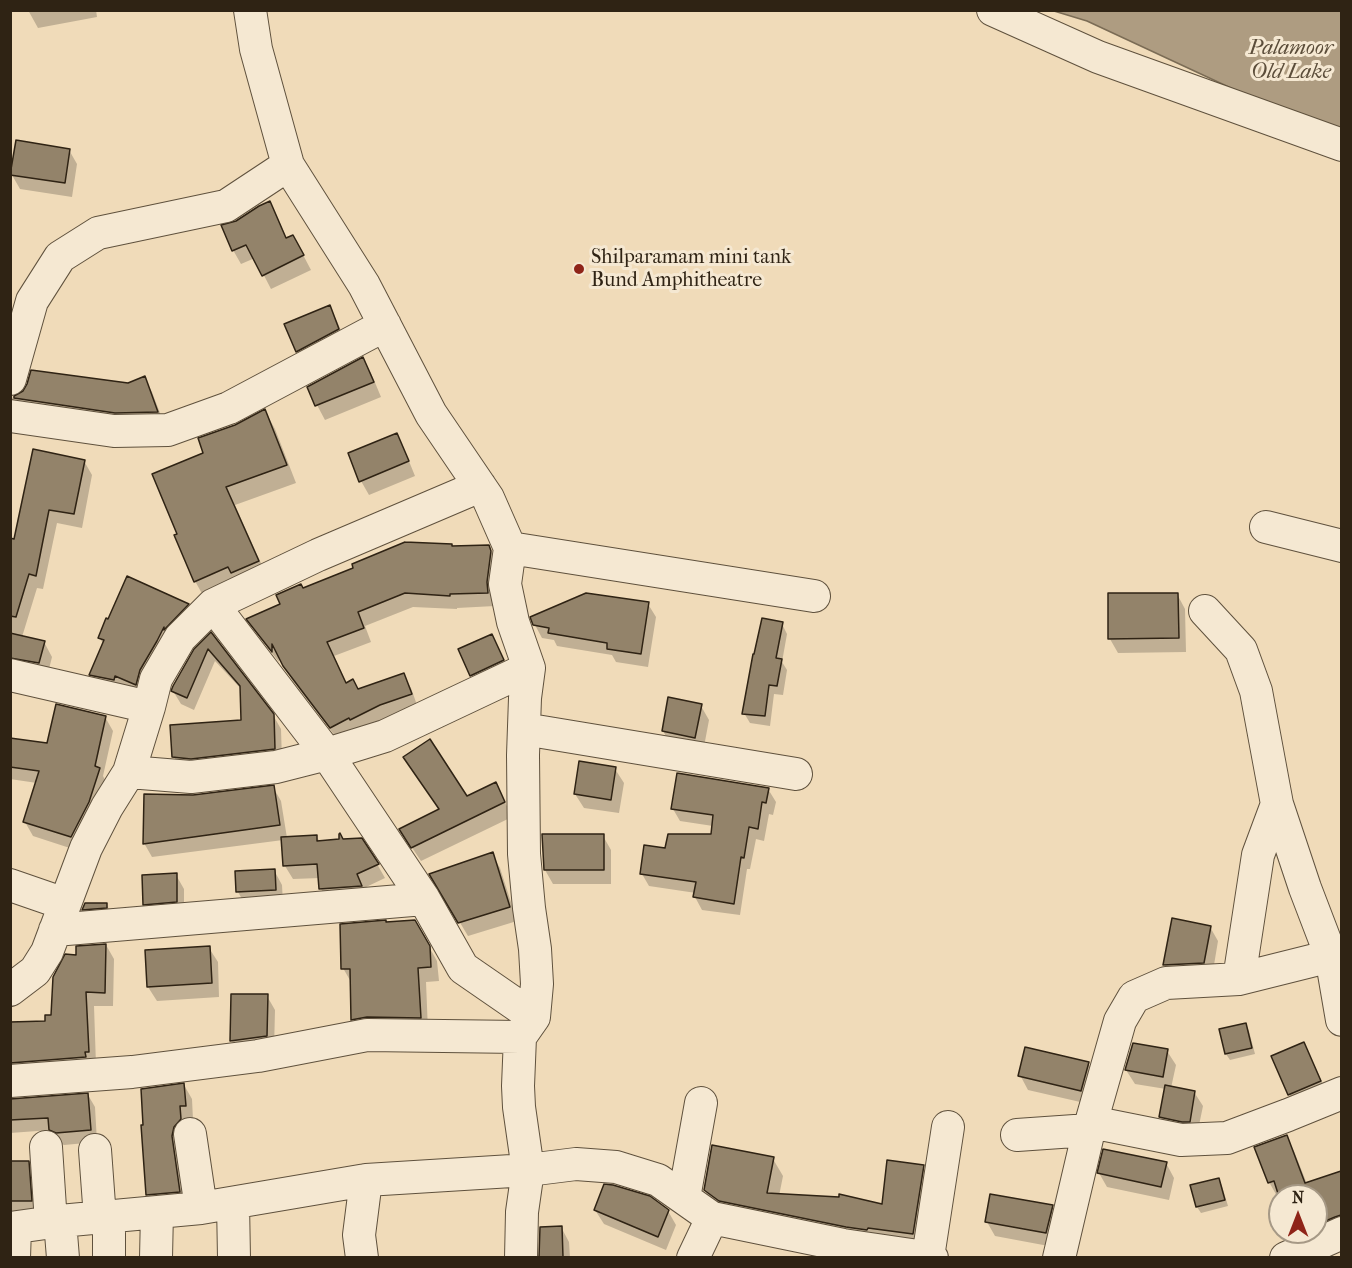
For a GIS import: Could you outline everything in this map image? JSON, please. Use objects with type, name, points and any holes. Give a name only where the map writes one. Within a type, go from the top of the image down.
[{"type":"street","points":[[250,10],[256,49],[288,165],[364,285],[431,414],[488,498],[510,548],[505,584],[513,622],[529,668],[524,729],[524,854],[537,984],[527,1027],[518,1097],[528,1170],[522,1212],[521,1257]]},
{"type":"street","points":[[993,10],[1098,57],[1341,145]]},
{"type":"street","points":[[10,379],[32,301],[60,257],[98,233],[226,206],[288,165]]},
{"type":"street","points":[[10,416],[114,431],[168,430],[229,408],[385,325]]},
{"type":"street","points":[[10,990],[35,971],[46,952],[86,848],[107,807],[129,772],[156,679],[180,638],[213,605],[318,555],[480,486]]},
{"type":"street","points":[[1266,527],[1341,546]]},
{"type":"street","points":[[510,548],[814,597]]},
{"type":"street","points":[[213,605],[327,754],[424,899],[463,968],[527,1027]]},
{"type":"street","points":[[1205,611],[1241,650],[1256,691],[1276,804],[1305,888],[1336,954],[1341,1020]]},
{"type":"street","points":[[129,772],[191,777],[276,767],[327,754],[385,736],[529,668]]},
{"type":"street","points":[[10,675],[149,707]]},
{"type":"street","points":[[524,729],[796,774]]},
{"type":"street","points":[[1239,979],[1258,855],[1276,804]]},
{"type":"street","points":[[10,885],[60,917],[424,899]]},
{"type":"street","points":[[1059,1257],[1090,1126],[1120,1021],[1134,997],[1166,983],[1239,979],[1336,954]]},
{"type":"street","points":[[10,1081],[132,1072],[235,1059],[367,1035],[527,1027]]},
{"type":"street","points":[[1017,1135],[1090,1126],[1181,1140],[1227,1138],[1341,1093]]},
{"type":"street","points":[[684,1198],[701,1103]]},
{"type":"street","points":[[13,1238],[56,1222],[201,1208],[366,1179],[528,1170],[576,1164],[616,1167],[658,1180],[712,1218],[815,1249],[843,1245],[930,1257],[948,1127]]},
{"type":"street","points":[[190,1134],[201,1208]]},
{"type":"street","points":[[46,1146],[63,1257]]},
{"type":"street","points":[[95,1150],[109,1257]]},
{"type":"street","points":[[362,1257],[359,1235],[366,1179]]},
{"type":"street","points":[[233,1203],[234,1257]]},
{"type":"street","points":[[156,1257],[157,1212]]},
{"type":"street","points":[[693,1257],[712,1218]]},
{"type":"street","points":[[1286,1257],[1341,1233]]},
{"type":"water","name":"Palamoor Old Lake","points":[[1054,11],[1341,11],[1341,138],[1087,21]]},
{"type":"building","points":[[16,140],[70,149],[65,183],[10,175]]},
{"type":"building","points":[[270,201],[286,238],[293,235],[304,255],[262,276],[246,245],[232,251],[221,225],[236,221]]},
{"type":"building","points":[[330,305],[339,329],[296,352],[284,324]]},
{"type":"building","points":[[363,357],[374,382],[315,406],[307,387]]},
{"type":"building","points":[[31,370],[128,383],[145,376],[158,412],[115,413],[14,398],[23,391]]},
{"type":"building","points":[[265,409],[287,465],[226,487],[259,561],[231,573],[228,567],[194,582],[152,474],[203,453],[198,438],[235,425]]},
{"type":"building","points":[[397,433],[409,461],[359,482],[348,453]]},
{"type":"building","points":[[33,449],[85,460],[74,514],[49,510],[36,576],[29,574],[16,617],[10,616],[10,538],[14,539]]},
{"type":"building","points":[[405,542],[452,544],[452,546],[489,545],[491,551],[488,593],[450,594],[450,596],[405,593],[358,612],[364,628],[327,642],[346,683],[353,679],[358,689],[404,673],[412,694],[380,705],[330,728],[283,666],[272,644],[272,652],[246,619],[280,604],[276,595],[301,584],[303,588],[353,568],[352,564]]},
{"type":"building","points":[[127,576],[189,604],[164,630],[164,627],[140,670],[136,685],[115,676],[114,680],[89,675],[104,640],[98,638]]},
{"type":"building","points":[[586,593],[649,602],[641,654],[607,649],[607,643],[548,633],[549,628],[533,625],[530,617]]},
{"type":"building","points":[[1108,593],[1178,593],[1179,638],[1108,639]]},
{"type":"building","points":[[762,618],[783,622],[776,658],[782,659],[777,686],[769,685],[765,716],[742,714],[753,654]]},
{"type":"building","points":[[211,632],[274,714],[275,749],[191,759],[172,757],[170,725],[241,720],[240,686],[208,649],[187,698],[171,691],[194,649]]},
{"type":"building","points":[[10,633],[45,641],[39,663],[10,658]]},
{"type":"building","points":[[492,634],[504,660],[470,676],[458,649]]},
{"type":"building","points":[[668,697],[702,704],[695,738],[662,731]]},
{"type":"building","points":[[56,704],[106,716],[95,766],[100,768],[89,802],[71,837],[23,822],[39,771],[10,767],[10,738],[47,743]]},
{"type":"building","points":[[430,739],[467,796],[496,782],[505,802],[411,848],[399,829],[439,809],[403,757]]},
{"type":"building","points":[[579,761],[616,767],[611,800],[574,794]]},
{"type":"building","points":[[677,773],[769,788],[766,803],[762,802],[758,829],[749,827],[744,858],[741,857],[734,904],[693,897],[696,882],[640,874],[644,845],[665,848],[668,834],[711,834],[713,815],[671,809]]},
{"type":"building","points":[[274,785],[280,825],[143,844],[144,794],[193,795]]},
{"type":"building","points":[[340,833],[343,839],[362,838],[379,864],[357,874],[362,886],[319,889],[317,864],[283,866],[281,837],[317,835],[317,841],[339,839]]},
{"type":"building","points":[[542,834],[604,834],[604,870],[544,870]]},
{"type":"building","points":[[493,852],[510,907],[458,923],[429,874]]},
{"type":"building","points":[[275,869],[276,890],[236,892],[235,871]]},
{"type":"building","points":[[177,873],[177,902],[143,905],[142,875]]},
{"type":"building","points":[[85,903],[107,903],[107,908],[82,910]]},
{"type":"building","points":[[1172,918],[1211,926],[1204,963],[1163,965]]},
{"type":"building","points":[[386,920],[386,922],[415,920],[430,946],[431,967],[418,968],[421,1018],[367,1017],[351,1020],[350,969],[341,969],[340,924]]},
{"type":"building","points":[[106,944],[105,993],[86,992],[89,1052],[85,1052],[86,1057],[10,1063],[10,1022],[45,1021],[45,1015],[51,1015],[53,977],[65,954],[76,955],[76,946]]},
{"type":"building","points":[[210,946],[212,983],[147,987],[145,950]]},
{"type":"building","points":[[231,994],[268,994],[267,1036],[230,1041]]},
{"type":"building","points":[[1246,1023],[1252,1048],[1225,1054],[1219,1029]]},
{"type":"building","points":[[1304,1042],[1321,1081],[1288,1095],[1271,1056]]},
{"type":"building","points":[[1133,1043],[1168,1049],[1163,1077],[1125,1070]]},
{"type":"building","points":[[1025,1047],[1089,1062],[1081,1091],[1018,1076]]},
{"type":"building","points":[[184,1083],[186,1106],[180,1106],[181,1119],[174,1127],[172,1136],[180,1192],[146,1195],[141,1089]]},
{"type":"building","points":[[1165,1085],[1195,1091],[1190,1122],[1159,1117]]},
{"type":"building","points":[[88,1093],[91,1130],[56,1133],[49,1130],[48,1118],[10,1120],[10,1099]]},
{"type":"building","points":[[1287,1135],[1305,1183],[1341,1171],[1341,1215],[1328,1220],[1328,1184],[1275,1184],[1274,1181],[1268,1183],[1254,1147]]},
{"type":"building","points":[[712,1145],[774,1157],[767,1193],[839,1197],[839,1194],[882,1204],[887,1160],[924,1165],[913,1234],[846,1227],[719,1201],[704,1190]]},
{"type":"building","points":[[1103,1149],[1167,1162],[1161,1187],[1097,1173]]},
{"type":"building","points":[[10,1161],[29,1161],[32,1201],[10,1201]]},
{"type":"building","points":[[1219,1178],[1225,1200],[1196,1207],[1190,1185]]},
{"type":"building","points":[[604,1184],[650,1196],[669,1210],[658,1237],[594,1210]]},
{"type":"building","points":[[990,1194],[1053,1205],[1046,1233],[985,1222]]},
{"type":"building","points":[[562,1226],[563,1257],[539,1257],[540,1227]]},
{"type":"place","name":"Shilparamam mini tank Bund Amphitheatre","points":[[579,269]]}]
